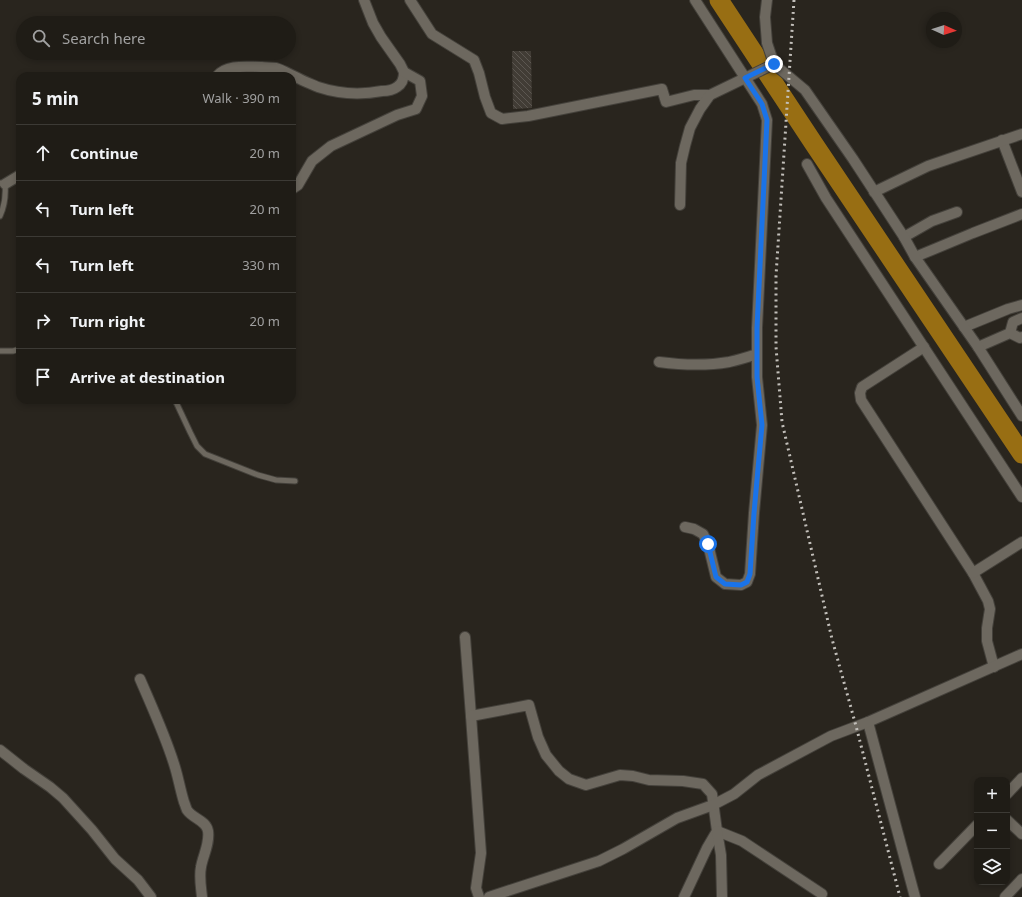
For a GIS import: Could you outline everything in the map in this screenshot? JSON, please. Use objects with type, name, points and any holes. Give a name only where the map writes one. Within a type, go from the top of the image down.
[{"type":"street","points":[[296,186],[312,161],[331,146],[397,115],[416,109],[422,96],[420,81],[404,72],[375,28],[364,0]]},
{"type":"street","points":[[410,0],[432,34],[474,60],[480,73],[485,97],[491,113],[502,119],[528,116],[662,89],[666,102],[694,95],[710,95],[771,66]]},
{"type":"street","points":[[685,527],[694,529],[703,534],[708,544],[716,577],[725,584],[741,585],[747,582],[750,574],[762,425],[757,377],[757,328],[767,120],[762,104],[747,77],[695,0]]},
{"type":"street","points":[[767,0],[764,17],[771,66],[805,90],[853,159],[904,237],[915,257],[978,347],[1022,416]]},
{"type":"street","points":[[222,72],[240,66],[276,68],[287,72]]},
{"type":"street","points":[[296,77],[318,87],[332,91],[372,93],[398,87],[404,78],[404,72]]},
{"type":"street","points":[[680,206],[682,163],[685,146],[690,128],[700,109],[710,95]]},
{"type":"street","points":[[874,192],[928,166],[1022,134]]},
{"type":"street","points":[[1002,140],[1022,192]]},
{"type":"street","points":[[807,164],[826,198],[1022,497]]},
{"type":"street","points":[[3,184],[16,177]]},
{"type":"street","points":[[904,237],[932,221],[957,212]]},
{"type":"street","points":[[915,257],[1022,214]]},
{"type":"street","points":[[964,327],[1008,309],[1022,305]]},
{"type":"street","points":[[1010,333],[1013,322],[1022,318]]},
{"type":"street","points":[[978,347],[1010,333]]},
{"type":"street","points":[[1010,333],[1020,338],[1022,337]]},
{"type":"street","points":[[924,347],[862,387],[860,393],[861,400],[973,573],[988,601],[990,609],[987,628],[987,641],[994,666]]},
{"type":"street","points":[[659,362],[676,364],[705,364],[729,362],[757,354]]},
{"type":"street","points":[[1011,400],[1022,406]]},
{"type":"street","points":[[973,573],[1022,542]]},
{"type":"street","points":[[465,638],[481,853],[476,888],[478,897]]},
{"type":"street","points":[[489,897],[598,861],[623,849],[677,818],[713,805],[734,794],[758,775],[812,745],[1022,654]]},
{"type":"street","points":[[140,679],[157,717],[174,763],[187,810],[193,817],[204,823],[207,829],[207,848],[200,868],[202,897]]},
{"type":"street","points":[[471,716],[529,705],[538,737],[546,755],[559,771],[569,779],[586,785],[620,775],[633,776],[649,780],[683,781],[702,784],[712,794],[721,855],[722,897]]},
{"type":"street","points":[[868,722],[916,897]]},
{"type":"street","points":[[0,750],[63,798],[92,830],[115,859],[138,880],[151,897]]},
{"type":"street","points":[[1010,791],[1022,778]]},
{"type":"street","points":[[1010,823],[1022,834]]},
{"type":"street","points":[[938,864],[974,828]]},
{"type":"street","points":[[717,831],[742,841],[822,894]]},
{"type":"street","points":[[684,897],[707,848],[717,831]]},
{"type":"street","points":[[1005,897],[1022,879]]},
{"type":"lane","points":[[0,216],[4,208],[6,196],[3,184]]},
{"type":"lane","points":[[0,351],[16,350]]},
{"type":"lane","points":[[177,404],[197,446],[205,454],[258,475],[276,480],[296,481]]},
{"type":"building","points":[[512,51],[531,51],[532,108],[513,109]]},
{"type":"waterway","points":[[719,0],[1022,454]]},
{"type":"railway","points":[[794,0],[776,276],[776,347],[782,422],[832,639],[900,897]]},
{"type":"route","points":[[708,544],[716,577],[725,584],[741,585],[747,582],[750,574],[762,425],[757,377],[757,328],[767,120],[762,104],[745,78],[774,64]]}]
